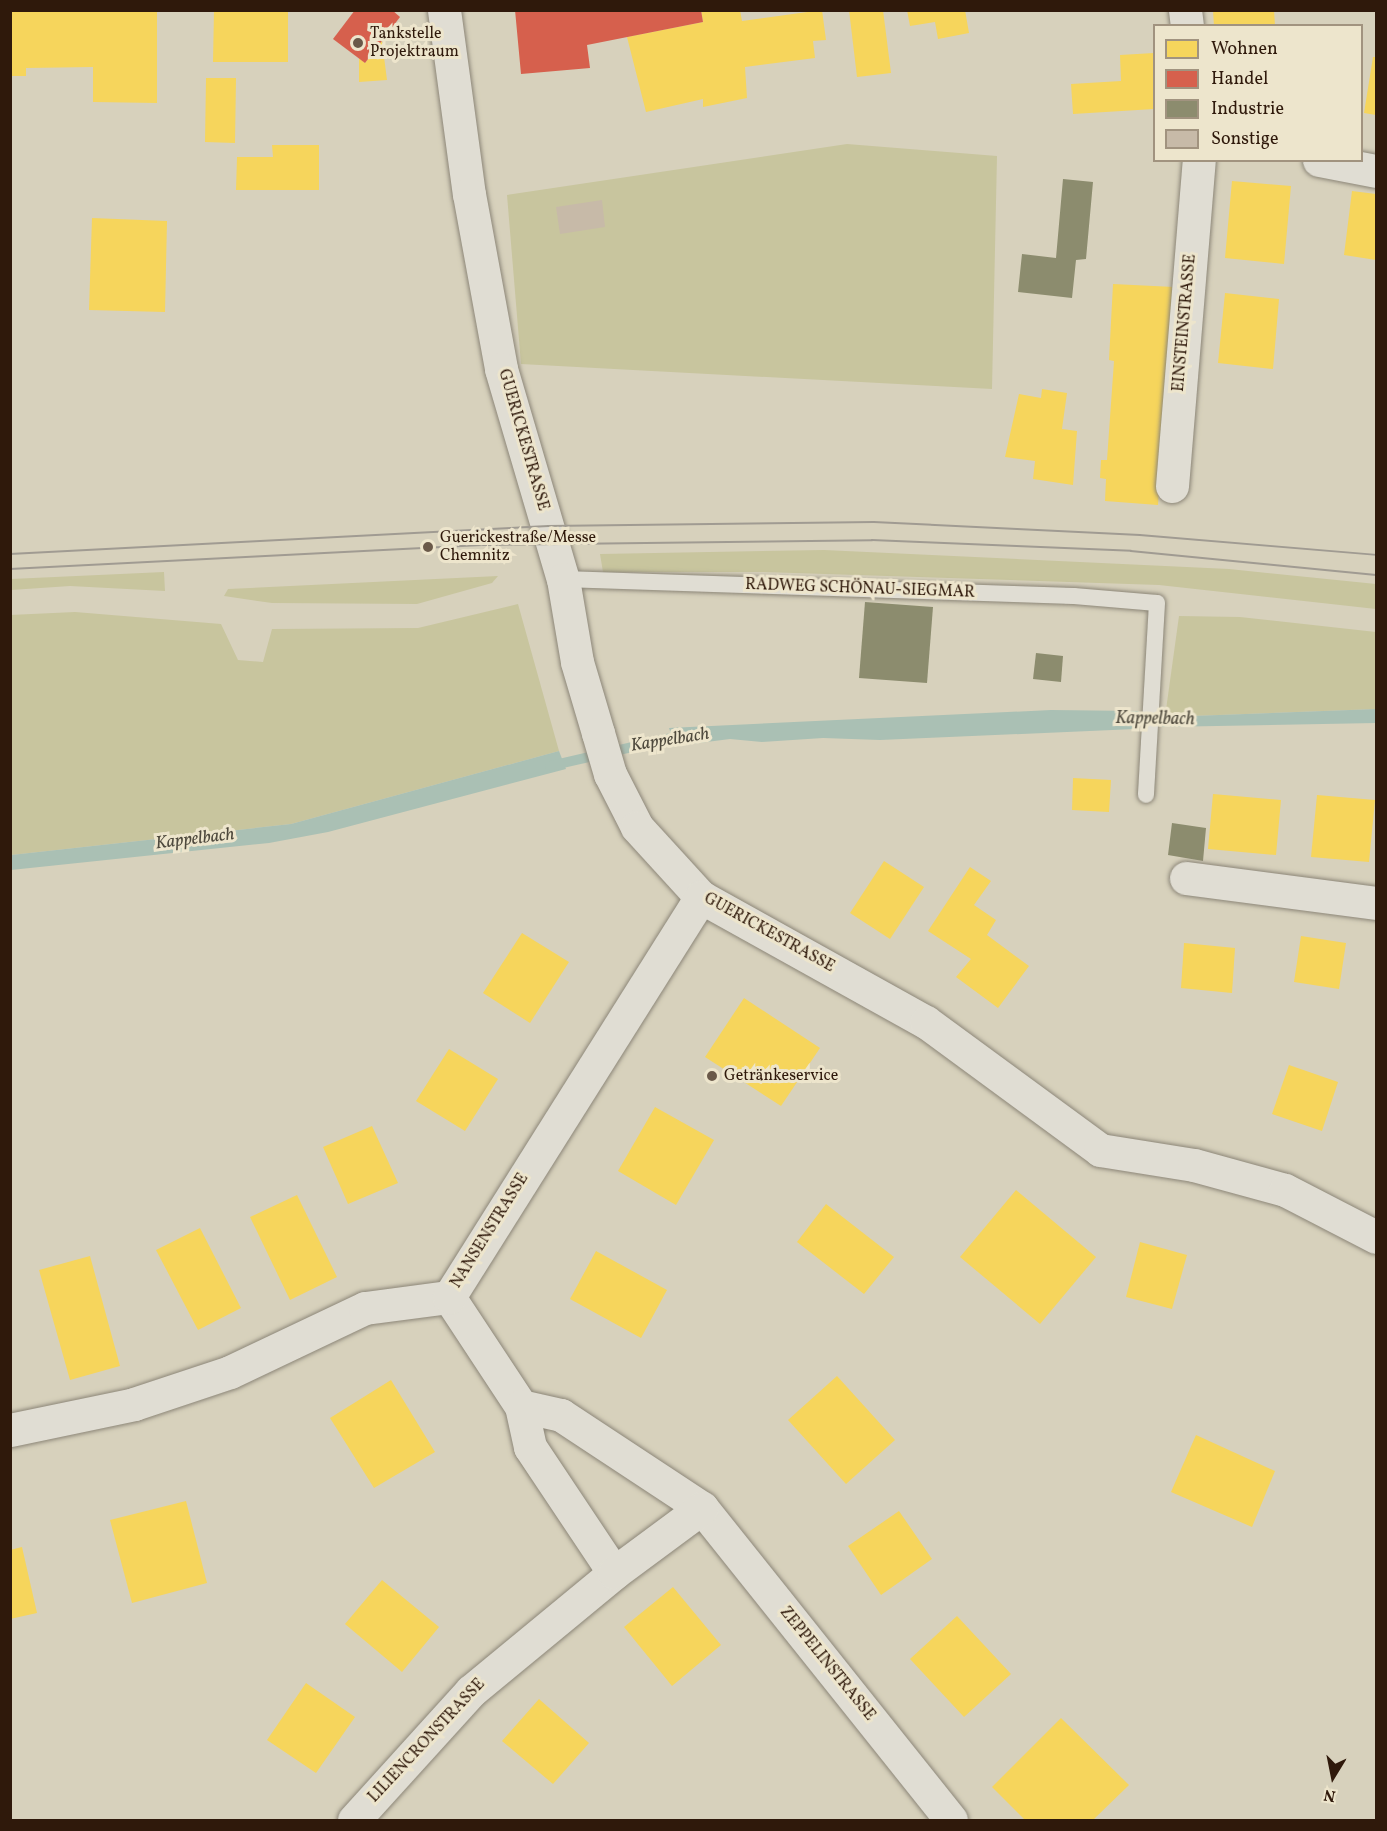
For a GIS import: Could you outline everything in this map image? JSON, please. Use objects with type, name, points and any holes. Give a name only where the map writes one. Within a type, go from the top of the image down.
[{"type":"street","name":"GUERICKESTRASSE","points":[[444,10],[469,194],[496,344],[563,579],[577,662],[598,734],[610,774],[638,827],[701,897],[926,1022],[1100,1150],[1194,1165],[1285,1190],[1377,1238]]},
{"type":"street","name":"EINSTEINSTRASSE","points":[[1172,486],[1199,162]]},
{"type":"street","points":[[1330,162],[1377,171]]},
{"type":"street","points":[[1186,878],[1377,903]]},
{"type":"street","name":"NANSENSTRASSE","points":[[10,1430],[134,1404],[230,1372],[365,1308],[449,1297],[701,897]]},
{"type":"street","points":[[449,1297],[521,1406],[530,1447],[615,1573],[702,1508]]},
{"type":"street","name":"ZEPPELINSTRASSE","points":[[521,1406],[561,1415],[702,1508],[951,1821]]},
{"type":"street","name":"LILIENCRONSTRASSE","points":[[354,1821],[471,1690],[615,1573]]},
{"type":"lane","name":"RADWEG SCHÖNAU-SIEGMAR","points":[[563,579],[1074,596],[1156,603],[1146,795]]},
{"type":"shaded area","points":[[847,144],[997,156],[992,389],[521,364],[507,195]]},
{"type":"shaded area","points":[[824,550],[1229,569],[1376,584],[1376,609],[1159,585],[763,572],[603,572],[600,554]]},
{"type":"shaded area","points":[[164,572],[165,591],[70,586],[11,590],[11,579]]},
{"type":"shaded area","points":[[498,576],[492,583],[417,604],[272,603],[224,596],[228,589]]},
{"type":"shaded area","points":[[518,604],[559,751],[291,824],[11,855],[10,615],[75,612],[221,624],[238,660],[263,662],[272,629],[418,628]]},
{"type":"shaded area","points":[[1179,616],[1240,617],[1376,632],[1376,709],[1165,717]]},
{"type":"water","points":[[1376,709],[1376,723],[1162,727],[1165,717]]},
{"type":"water","points":[[1051,710],[1139,711],[1135,729],[880,740],[823,738],[762,742],[730,739],[675,746],[669,728]]},
{"type":"water","points":[[559,751],[566,769],[328,832],[269,843],[11,870],[11,855],[291,824]]},
{"type":"building: Wohnen","points":[[10,10],[157,10],[157,103],[93,102],[93,67],[26,68],[26,76],[10,76]]},
{"type":"building: Wohnen","points":[[214,10],[288,10],[288,62],[213,62]]},
{"type":"building: Wohnen","points":[[701,10],[740,10],[742,21],[822,10],[826,40],[813,41],[815,58],[745,67],[747,98],[703,107],[703,99],[646,112],[627,37],[703,22]]},
{"type":"building: Wohnen","points":[[849,10],[883,10],[891,73],[857,77]]},
{"type":"building: Wohnen","points":[[907,10],[965,10],[969,33],[938,39],[935,22],[910,26]]},
{"type":"building: Wohnen","points":[[1213,10],[1274,10],[1275,24],[1214,24]]},
{"type":"building: Wohnen","points":[[382,41],[387,80],[359,82],[359,58],[365,63]]},
{"type":"building: Wohnen","points":[[1153,53],[1153,109],[1073,114],[1071,84],[1121,81],[1120,55]]},
{"type":"building: Wohnen","points":[[1373,57],[1376,57],[1376,115],[1364,113]]},
{"type":"building: Wohnen","points":[[206,78],[236,78],[235,143],[205,142]]},
{"type":"building: Wohnen","points":[[272,145],[319,145],[319,190],[236,190],[237,157],[273,157]]},
{"type":"building: Wohnen","points":[[1232,181],[1291,186],[1284,264],[1225,258]]},
{"type":"building: Wohnen","points":[[1352,191],[1376,194],[1376,260],[1344,255]]},
{"type":"building: Wohnen","points":[[92,218],[167,221],[165,312],[89,310]]},
{"type":"building: Wohnen","points":[[1113,284],[1174,287],[1158,505],[1105,501],[1106,479],[1100,478],[1101,460],[1107,460],[1114,361],[1109,360]]},
{"type":"building: Wohnen","points":[[1225,293],[1279,299],[1273,369],[1218,363]]},
{"type":"building: Wohnen","points":[[1042,389],[1067,393],[1062,429],[1077,431],[1073,485],[1033,479],[1035,461],[1005,457],[1019,394],[1041,398]]},
{"type":"building: Wohnen","points":[[1073,778],[1111,780],[1109,812],[1072,810]]},
{"type":"building: Wohnen","points":[[1213,794],[1281,800],[1276,855],[1208,849]]},
{"type":"building: Wohnen","points":[[1317,795],[1375,800],[1369,862],[1311,857]]},
{"type":"building: Wohnen","points":[[884,861],[924,887],[890,939],[850,913]]},
{"type":"building: Wohnen","points":[[970,867],[991,881],[974,905],[996,920],[987,935],[1029,966],[998,1008],[956,977],[971,959],[928,931]]},
{"type":"building: Wohnen","points":[[522,933],[569,962],[530,1023],[483,993]]},
{"type":"building: Wohnen","points":[[1301,936],[1346,943],[1339,989],[1294,982]]},
{"type":"building: Wohnen","points":[[1184,943],[1235,948],[1232,993],[1181,988]]},
{"type":"building: Wohnen","points":[[744,998],[820,1048],[781,1106],[705,1057]]},
{"type":"building: Wohnen","points":[[449,1049],[498,1079],[465,1131],[416,1101]]},
{"type":"building: Wohnen","points":[[1289,1065],[1338,1082],[1322,1131],[1272,1114]]},
{"type":"building: Wohnen","points":[[655,1107],[714,1140],[676,1205],[618,1171]]},
{"type":"building: Wohnen","points":[[372,1126],[398,1183],[348,1204],[323,1147]]},
{"type":"building: Wohnen","points":[[1016,1190],[1096,1257],[1040,1324],[960,1257]]},
{"type":"building: Wohnen","points":[[297,1195],[337,1277],[290,1300],[250,1217]]},
{"type":"building: Wohnen","points":[[826,1204],[894,1257],[864,1294],[797,1242]]},
{"type":"building: Wohnen","points":[[200,1228],[241,1308],[198,1330],[156,1250]]},
{"type":"building: Wohnen","points":[[1140,1242],[1187,1255],[1172,1309],[1126,1297]]},
{"type":"building: Wohnen","points":[[596,1251],[667,1290],[641,1338],[570,1299]]},
{"type":"building: Wohnen","points":[[90,1256],[120,1366],[70,1380],[39,1270]]},
{"type":"building: Wohnen","points":[[837,1376],[895,1440],[846,1484],[788,1420]]},
{"type":"building: Wohnen","points":[[391,1380],[435,1452],[374,1488],[330,1418]]},
{"type":"building: Wohnen","points":[[1196,1435],[1275,1471],[1252,1527],[1171,1492]]},
{"type":"building: Wohnen","points":[[186,1501],[207,1583],[132,1603],[110,1520]]},
{"type":"building: Wohnen","points":[[899,1511],[932,1559],[881,1595],[848,1546]]},
{"type":"building: Wohnen","points":[[22,1547],[37,1613],[10,1619],[10,1550]]},
{"type":"building: Wohnen","points":[[382,1580],[439,1627],[402,1672],[345,1624]]},
{"type":"building: Wohnen","points":[[673,1587],[721,1645],[672,1686],[624,1627]]},
{"type":"building: Wohnen","points":[[957,1616],[1011,1674],[964,1717],[910,1659]]},
{"type":"building: Wohnen","points":[[306,1683],[355,1717],[316,1773],[267,1740]]},
{"type":"building: Wohnen","points":[[539,1699],[589,1743],[553,1784],[502,1741]]},
{"type":"building: Wohnen","points":[[1061,1718],[1129,1785],[1093,1820],[1025,1820],[992,1787]]},
{"type":"building: Handel","points":[[355,10],[392,10],[400,17],[365,63],[333,39]]},
{"type":"building: Handel","points":[[515,10],[701,10],[703,22],[587,45],[590,68],[521,74]]},
{"type":"building: Industrie","points":[[1063,179],[1093,182],[1086,259],[1076,260],[1072,298],[1018,292],[1022,254],[1056,258]]},
{"type":"building: Industrie","points":[[865,602],[933,607],[927,683],[859,678]]},
{"type":"building: Industrie","points":[[1036,653],[1063,656],[1061,682],[1033,679]]},
{"type":"building: Industrie","points":[[1172,823],[1206,828],[1203,861],[1168,855]]},
{"type":"building: Sonstige","points":[[602,200],[605,227],[560,234],[556,207]]},
{"type":"waterway","name":"Kappelbach","points":[[1125,719],[1178,721]]},
{"type":"waterway","name":"Kappelbach","points":[[550,766],[684,735]]},
{"type":"tram line","points":[[10,554],[548,526],[874,522],[1140,535],[1376,555]]},
{"type":"tram line","points":[[10,569],[481,545],[872,540],[1131,551],[1376,575]]},
{"type":"place","name":"Tankstelle Projektraum","points":[[358,43]]},
{"type":"place","name":"Guerickestraße/Messe Chemnitz","points":[[428,547]]},
{"type":"place","name":"Getränkeservice","points":[[712,1076]]}]
